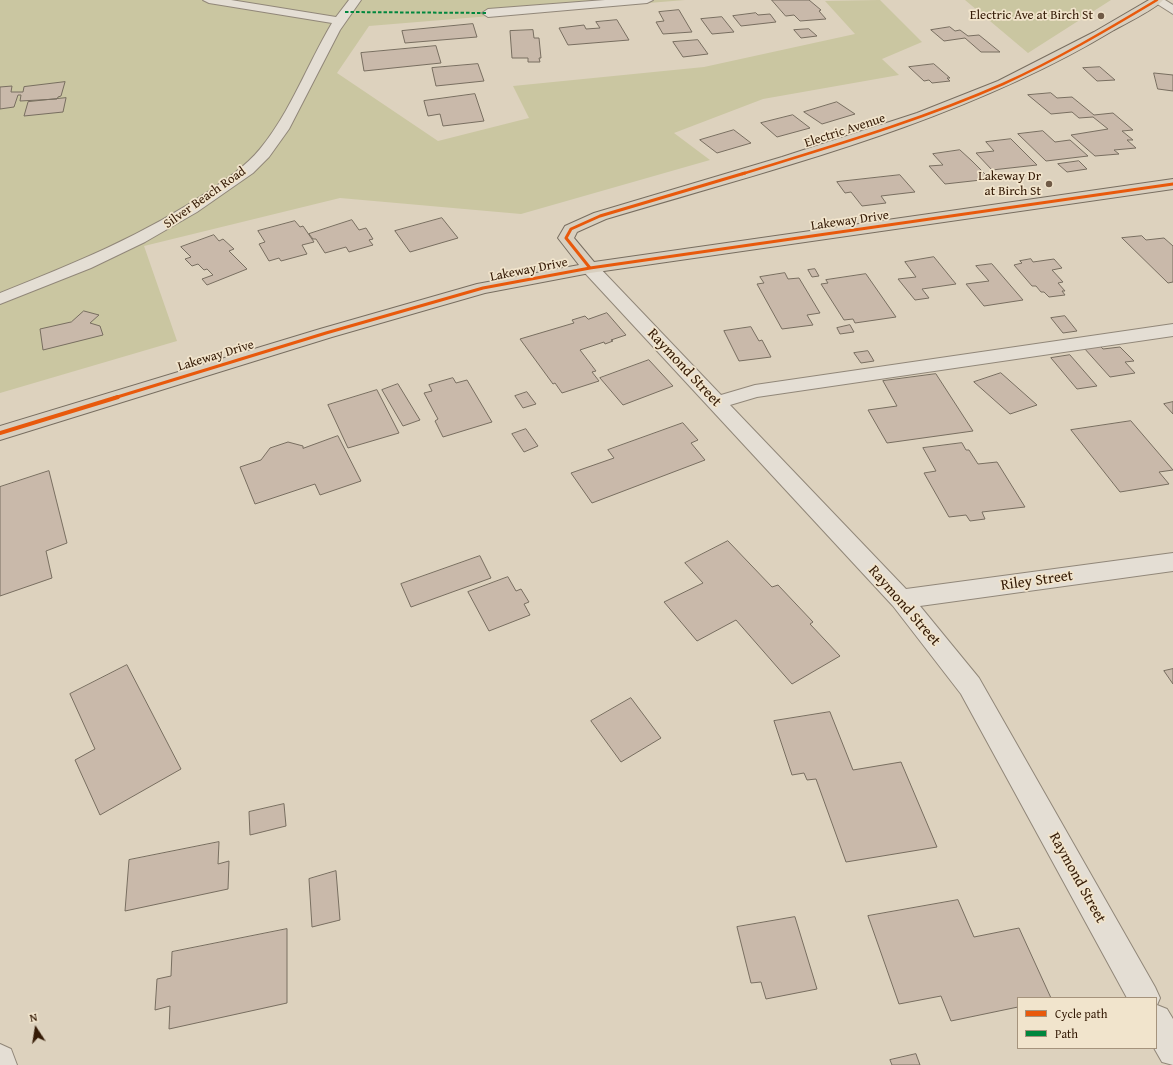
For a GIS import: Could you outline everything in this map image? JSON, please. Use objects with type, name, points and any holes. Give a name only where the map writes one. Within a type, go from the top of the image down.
[{"type":"main road","name":"Electric Avenue","points":[[590,268],[566,238],[571,229],[600,216],[788,160],[922,116],[1003,84],[1098,35],[1157,0]]},
{"type":"main road","name":"Lakeway Drive","points":[[0,433],[326,333],[484,288],[590,268],[1173,184]]},
{"type":"street","points":[[209,0],[339,21]]},
{"type":"street","name":"Silver Beach Road","points":[[0,299],[86,264],[145,237],[202,203],[240,176],[263,154],[286,122],[339,21],[354,0]]},
{"type":"street","points":[[488,13],[647,0]]},
{"type":"street","points":[[1157,0],[1173,10]]},
{"type":"street","name":"Raymond Street","points":[[590,268],[901,600],[970,686],[1143,997]]},
{"type":"street","points":[[716,403],[755,391],[1173,330]]},
{"type":"street","name":"Riley Street","points":[[901,600],[1173,562]]},
{"type":"street","points":[[1157,1022],[1173,1051]]},
{"type":"street","points":[[0,1060],[1,1065]]},
{"type":"shaded area","points":[[0,0],[685,0],[369,26],[337,73],[438,141],[529,118],[513,86],[704,67],[855,34],[825,1],[880,0],[922,42],[882,59],[899,75],[763,99],[674,133],[710,160],[521,214],[340,198],[144,246],[177,341],[0,393]]},
{"type":"shaded area","points":[[965,0],[1111,0],[1028,53]]},
{"type":"building","points":[[772,0],[809,0],[821,10],[819,11],[826,19],[800,21],[794,15],[786,16]]},
{"type":"building","points":[[679,10],[692,32],[663,34],[656,22],[664,21],[659,12]]},
{"type":"building","points":[[756,13],[758,15],[770,14],[776,22],[741,26],[733,16]]},
{"type":"building","points":[[722,17],[734,32],[712,34],[701,19]]},
{"type":"building","points":[[617,20],[629,40],[568,45],[559,28],[584,25],[586,29],[600,28],[596,22]]},
{"type":"building","points":[[473,24],[477,37],[405,43],[402,31]]},
{"type":"building","points":[[950,27],[955,31],[960,30],[968,36],[979,35],[1000,52],[981,52],[965,38],[944,41],[931,30]]},
{"type":"building","points":[[809,29],[817,36],[801,38],[794,30]]},
{"type":"building","points":[[533,30],[534,38],[539,38],[540,62],[528,62],[528,58],[512,58],[510,31]]},
{"type":"building","points":[[698,40],[708,54],[683,57],[673,42]]},
{"type":"building","points":[[436,46],[441,63],[364,71],[361,53]]},
{"type":"building","points":[[478,64],[484,81],[436,86],[432,68]]},
{"type":"building","points":[[934,64],[950,78],[947,78],[950,81],[932,83],[929,80],[924,81],[909,67]]},
{"type":"building","points":[[1100,67],[1115,80],[1097,81],[1083,68]]},
{"type":"building","points":[[1154,73],[1173,75],[1173,91],[1158,89]]},
{"type":"building","points":[[65,82],[61,96],[57,99],[20,101],[21,95],[18,95],[14,107],[0,109],[0,87],[12,86],[11,92],[23,92],[24,87]]},
{"type":"building","points":[[1051,93],[1057,98],[1072,97],[1094,115],[1113,113],[1133,130],[1122,131],[1133,140],[1127,140],[1136,148],[1114,150],[1119,154],[1095,156],[1071,135],[1108,129],[1093,117],[1079,118],[1072,112],[1051,114],[1028,95]]},
{"type":"building","points":[[475,94],[484,121],[443,126],[440,114],[428,116],[424,101]]},
{"type":"building","points":[[66,98],[63,112],[24,116],[28,102]]},
{"type":"building","points":[[837,102],[855,114],[822,124],[804,112]]},
{"type":"building","points":[[793,115],[810,128],[777,137],[761,123]]},
{"type":"building","points":[[734,130],[751,143],[717,153],[700,140]]},
{"type":"building","points":[[1043,131],[1055,142],[1070,140],[1088,156],[1046,161],[1018,134]]},
{"type":"building","points":[[1011,139],[1037,165],[992,170],[976,153],[994,151],[986,142]]},
{"type":"building","points":[[960,150],[990,179],[945,184],[929,166],[943,165],[933,154]]},
{"type":"building","points":[[1079,161],[1087,169],[1067,172],[1058,164]]},
{"type":"building","points":[[900,175],[915,192],[881,196],[886,203],[862,206],[851,192],[845,193],[837,182]]},
{"type":"building","points":[[442,218],[458,238],[410,252],[395,231]]},
{"type":"building","points":[[352,220],[359,230],[366,228],[373,239],[369,240],[373,245],[349,252],[346,247],[325,253],[316,239],[313,239],[309,234]]},
{"type":"building","points":[[295,221],[300,227],[303,226],[314,242],[302,245],[307,254],[281,261],[279,258],[269,261],[259,244],[265,242],[258,231]]},
{"type":"building","points":[[214,235],[219,241],[223,239],[234,249],[229,251],[247,269],[207,285],[202,279],[213,275],[207,269],[204,270],[198,264],[192,266],[185,259],[191,257],[181,247]]},
{"type":"building","points":[[1142,236],[1146,240],[1164,238],[1173,246],[1173,282],[1168,283],[1122,238]]},
{"type":"building","points":[[934,257],[956,284],[922,289],[929,298],[915,300],[898,279],[916,277],[905,262]]},
{"type":"building","points":[[1031,259],[1033,262],[1054,259],[1062,268],[1052,270],[1063,282],[1058,283],[1065,291],[1062,291],[1065,295],[1049,297],[1044,292],[1041,292],[1036,286],[1032,286],[1014,265],[1022,263],[1020,261]]},
{"type":"building","points":[[992,264],[1023,300],[984,306],[966,284],[989,281],[976,266]]},
{"type":"building","points":[[815,269],[819,276],[812,277],[808,270]]},
{"type":"building","points":[[785,273],[788,279],[799,278],[820,313],[807,315],[813,325],[782,329],[757,284],[764,283],[760,277]]},
{"type":"building","points":[[866,274],[896,317],[855,323],[853,319],[844,320],[821,284],[828,283],[826,280]]},
{"type":"building","points":[[84,311],[99,315],[90,323],[100,326],[103,335],[43,350],[40,329],[71,322]]},
{"type":"building","points":[[607,313],[626,335],[611,340],[613,341],[605,344],[604,342],[580,350],[596,371],[592,372],[599,381],[562,393],[555,383],[553,384],[520,339],[574,323],[572,320],[585,316],[588,319]]},
{"type":"building","points":[[1065,316],[1077,331],[1063,333],[1051,318]]},
{"type":"building","points":[[850,325],[854,332],[840,334],[837,328]]},
{"type":"building","points":[[751,327],[759,341],[762,340],[771,357],[739,361],[724,331]]},
{"type":"building","points":[[1100,346],[1103,349],[1120,347],[1134,361],[1125,362],[1135,373],[1110,377],[1084,348]]},
{"type":"building","points":[[868,351],[874,361],[861,363],[854,353]]},
{"type":"building","points":[[1070,355],[1097,386],[1077,389],[1051,358]]},
{"type":"building","points":[[649,360],[673,386],[623,405],[600,378]]},
{"type":"building","points":[[1001,373],[1037,405],[1010,414],[974,382]]},
{"type":"building","points":[[936,374],[973,431],[887,443],[868,410],[897,406],[883,381]]},
{"type":"building","points":[[453,378],[456,383],[467,380],[492,422],[443,437],[435,421],[438,419],[424,393],[432,391],[429,385]]},
{"type":"building","points":[[398,384],[420,420],[403,426],[382,390]]},
{"type":"building","points":[[377,390],[399,433],[348,448],[328,405]]},
{"type":"building","points":[[527,392],[536,404],[523,408],[515,396]]},
{"type":"building","points":[[1173,402],[1173,414],[1164,404]]},
{"type":"building","points":[[1131,421],[1173,470],[1159,472],[1169,484],[1120,492],[1071,430]]},
{"type":"building","points":[[683,423],[698,440],[691,443],[705,460],[592,503],[571,473],[614,458],[608,450]]},
{"type":"building","points":[[526,429],[538,446],[524,452],[512,434]]},
{"type":"building","points":[[338,436],[361,481],[320,495],[315,484],[255,504],[240,467],[261,460],[270,448],[288,442],[303,446],[303,448]]},
{"type":"building","points":[[962,443],[966,450],[969,450],[978,464],[997,462],[1025,507],[982,512],[985,519],[970,521],[966,515],[949,517],[924,473],[936,471],[923,448]]},
{"type":"building","points":[[49,471],[67,543],[46,551],[52,578],[0,596],[0,487]]},
{"type":"building","points":[[728,541],[772,587],[778,585],[813,622],[810,624],[840,656],[792,684],[736,620],[697,641],[664,602],[703,583],[685,563]]},
{"type":"building","points":[[480,556],[491,578],[411,607],[401,584]]},
{"type":"building","points":[[508,577],[516,591],[521,589],[529,602],[524,604],[530,615],[489,631],[468,592]]},
{"type":"building","points":[[127,665],[181,769],[100,815],[75,760],[95,749],[70,694]]},
{"type":"building","points":[[1173,669],[1173,684],[1164,671]]},
{"type":"building","points":[[631,698],[661,738],[621,762],[591,721]]},
{"type":"building","points":[[830,712],[853,770],[901,762],[937,847],[846,862],[816,779],[807,780],[804,773],[792,775],[774,721]]},
{"type":"building","points":[[284,804],[286,826],[250,835],[249,812]]},
{"type":"building","points":[[219,842],[218,864],[229,861],[228,889],[125,911],[129,860]]},
{"type":"building","points":[[336,871],[340,920],[312,927],[309,879]]},
{"type":"building","points":[[958,900],[974,937],[1019,928],[1051,997],[1017,997],[1017,1007],[951,1021],[941,996],[899,1004],[868,916]]},
{"type":"building","points":[[795,917],[817,989],[766,999],[761,982],[751,983],[737,927]]},
{"type":"building","points":[[287,929],[287,1003],[169,1029],[170,1006],[155,1010],[157,979],[171,976],[172,952]]},
{"type":"building","points":[[916,1054],[920,1065],[892,1065],[890,1060]]},
{"type":"marked path","points":[[345,12],[488,13]]},
{"type":"cycle path","points":[[590,268],[566,238],[571,229],[600,216],[787,160],[922,116],[1003,84],[1098,35],[1157,0]]},
{"type":"cycle path","points":[[0,433],[326,333],[483,288],[590,268],[1173,184]]},
{"type":"place","name":"Electric Ave at Birch St","points":[[1101,16]]},
{"type":"place","name":"Lakeway Dr at Birch St","points":[[1049,184]]}]
